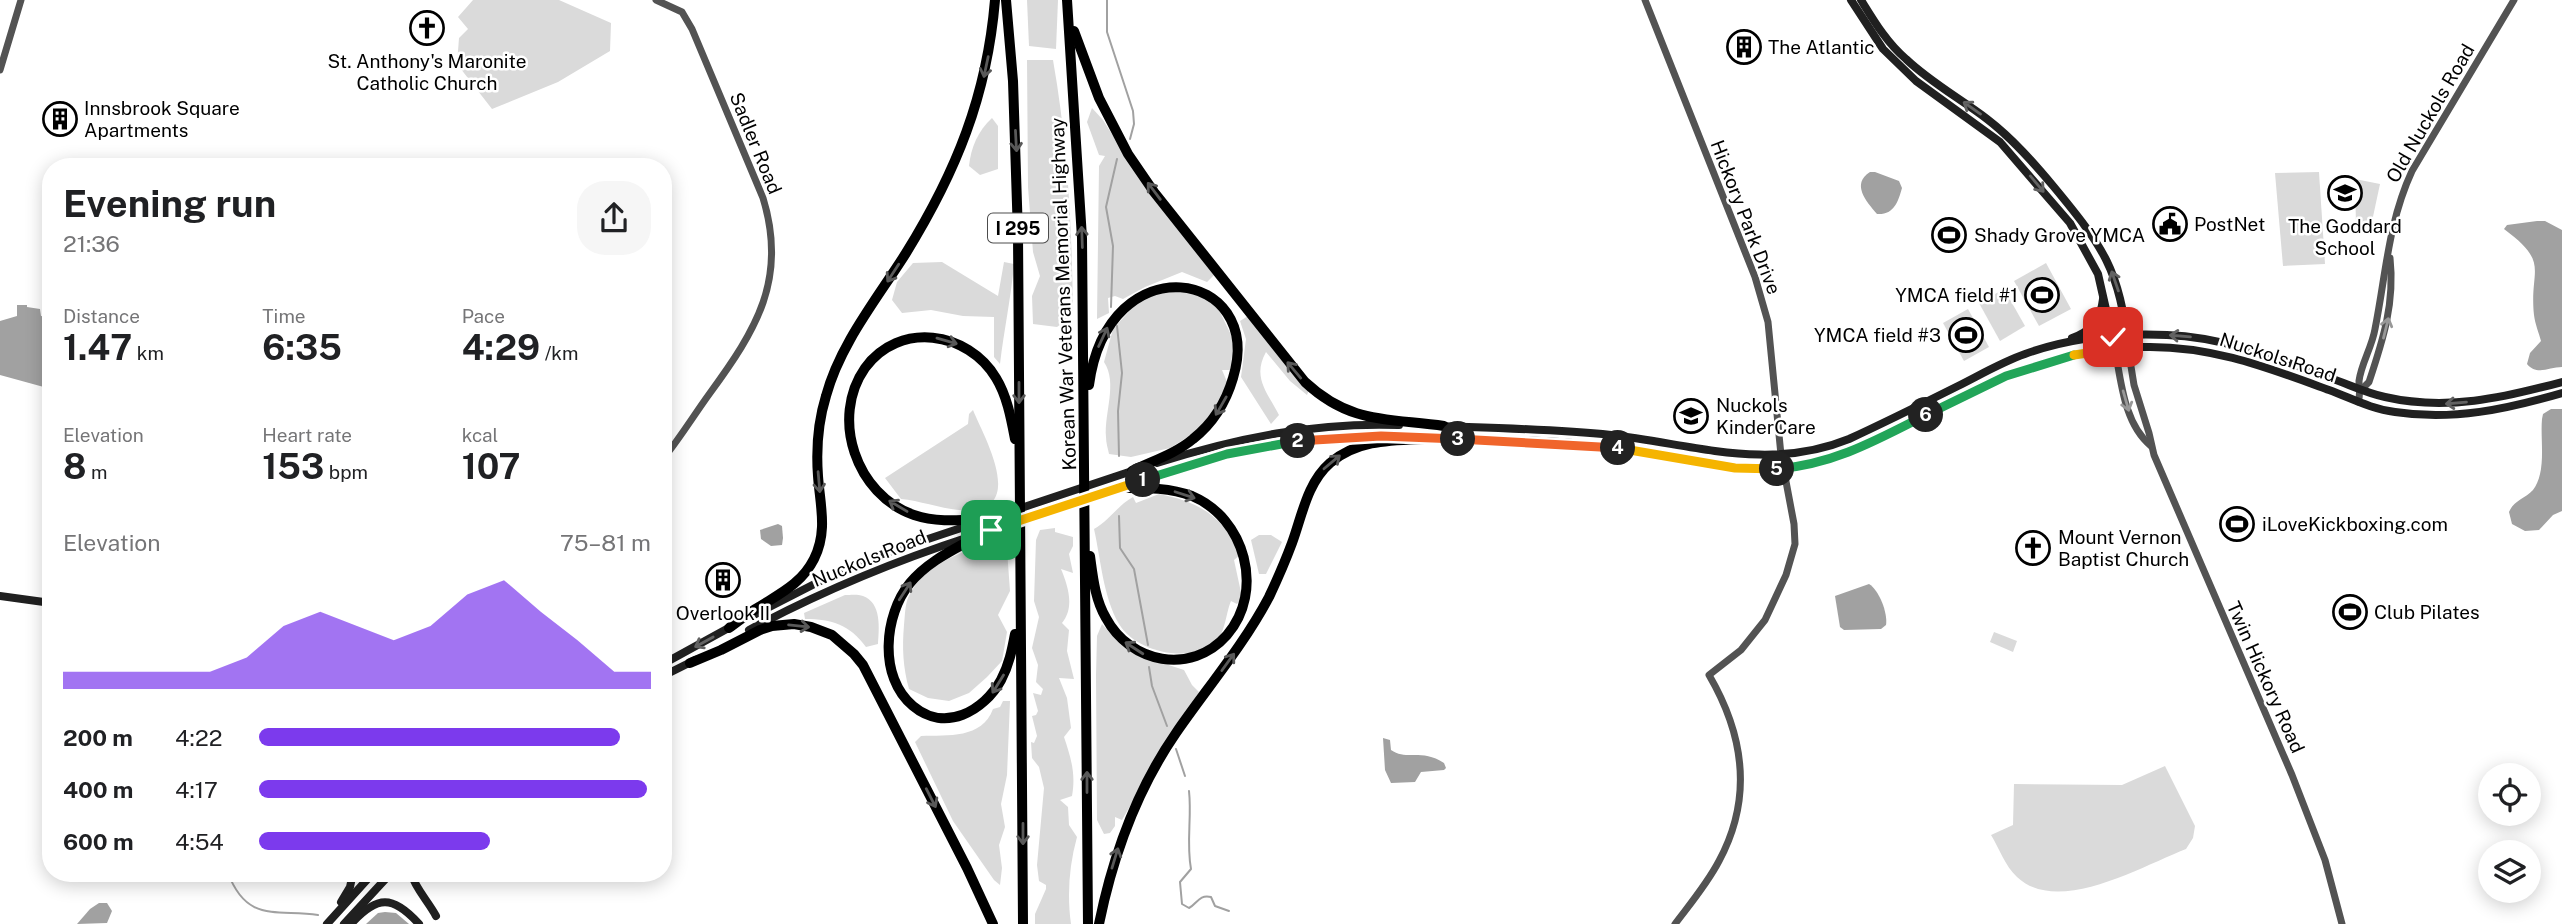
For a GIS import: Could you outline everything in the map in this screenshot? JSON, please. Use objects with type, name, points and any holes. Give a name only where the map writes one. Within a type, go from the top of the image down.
[{"type":"highway","points":[[729,628],[793,587],[814,558],[822,535],[817,456],[827,392],[841,356],[930,212],[958,158],[983,82],[996,0]]},
{"type":"highway","name":"I 295","points":[[1006,0],[1017,167],[1023,924]]},
{"type":"highway","name":"Korean War Veterans Memorial Highway","points":[[1067,0],[1081,202],[1088,924]]},
{"type":"highway","points":[[1070,20],[1099,98],[1128,154],[1154,192],[1300,376],[1328,401],[1352,413],[1367,418],[1444,426]]},
{"type":"highway","points":[[1085,428],[1089,383],[1099,344],[1121,309],[1157,289],[1174,286],[1198,291],[1219,304],[1233,324],[1238,350],[1235,373],[1223,404],[1212,420],[1190,441],[1132,471]]},
{"type":"highway","points":[[989,518],[956,521],[924,518],[897,507],[872,485],[855,453],[849,428],[852,400],[860,377],[878,354],[897,343],[925,337],[959,344],[982,360],[995,376],[1008,408],[1019,456]]},
{"type":"highway","points":[[1099,924],[1111,871],[1138,799],[1174,735],[1235,652],[1259,614],[1278,577],[1309,491],[1320,473],[1343,453],[1366,443],[1441,438]]},
{"type":"highway","points":[[1086,514],[1096,594],[1104,616],[1123,640],[1145,655],[1171,660],[1197,656],[1220,642],[1233,627],[1246,594],[1246,563],[1234,533],[1216,512],[1190,496],[1160,489],[1116,489]]},
{"type":"highway","points":[[988,531],[933,562],[911,582],[895,609],[889,634],[891,667],[898,687],[914,707],[935,718],[955,718],[976,709],[994,691],[1012,652],[1019,570]]},
{"type":"highway","points":[[690,663],[772,626],[793,624],[811,627],[838,639],[854,654],[867,674],[993,924]]},
{"type":"main road","name":"Twin Hickory Road","points":[[1852,0],[1878,43],[1900,67],[2000,142],[2070,223],[2089,254],[2101,283],[2115,349]]},
{"type":"main road","name":"Twin Hickory Road","points":[[1861,0],[1878,28],[1905,59],[2004,132],[2085,223],[2101,247],[2122,301],[2128,348]]},
{"type":"main road","points":[[2030,352],[2056,341],[2079,336],[2091,328],[2101,312],[2101,283]]},
{"type":"main road","name":"Nuckols Road","points":[[672,659],[832,575],[877,556],[1132,471],[1232,441],[1289,430],[1358,425],[1444,426],[1608,435],[1737,455],[1782,455],[1818,449],[1849,439],[2030,352],[2127,335],[2178,335],[2227,343],[2263,353],[2388,398],[2444,404],[2496,398],[2562,382]]},
{"type":"main road","name":"Nuckols Road","points":[[672,672],[828,590],[883,567],[1227,454],[1286,443],[1381,436],[1599,445],[1735,468],[1783,469],[1818,463],[1854,451],[1984,385],[2031,367],[2070,356],[2128,348],[2187,348],[2218,353],[2358,402],[2395,412],[2470,414],[2562,393]]},
{"type":"main road","points":[[0,596],[42,602]]},
{"type":"main road","points":[[325,924],[345,897],[350,882]]},
{"type":"main road","points":[[325,924],[365,882]]},
{"type":"main road","points":[[344,924],[382,882]]},
{"type":"main road","points":[[414,882],[436,916]]},
{"type":"main road","points":[[351,924],[369,906],[386,902],[404,908],[419,924]]},
{"type":"street","points":[[0,70],[21,0]]},
{"type":"street","name":"Sadler Road","points":[[656,0],[682,12],[692,29],[763,198],[769,223],[771,254],[767,290],[752,330],[672,447]]},
{"type":"street","name":"Hickory Park Drive","points":[[1645,0],[1755,277],[1768,322],[1783,469],[1795,533],[1793,554],[1786,575],[1758,631],[1741,650],[1709,675],[1726,706],[1737,738],[1741,774],[1739,804],[1733,828],[1719,862],[1675,924]]},
{"type":"street","name":"Old Nuckols Road","points":[[2358,402],[2361,390],[2369,382],[2389,317],[2392,279],[2389,249],[2396,210],[2412,171],[2514,0]]},
{"type":"street","name":"Twin Hickory Road","points":[[2128,348],[2134,385],[2150,433],[2151,446],[2292,775],[2325,860],[2342,924]]},
{"type":"street","name":"Twin Hickory Road","points":[[2115,349],[2120,380],[2131,417],[2139,437],[2151,446]]},
{"type":"shaded area","points":[[473,0],[559,0],[611,23],[610,51],[558,82],[492,109],[457,64],[459,38],[468,29],[458,17]]},
{"type":"shaded area","points":[[1027,0],[1058,0],[1056,49],[1029,46]]},
{"type":"shaded area","points":[[1027,60],[1053,60],[1066,155],[1073,315],[1057,327],[1033,324],[1032,296],[1040,276],[1033,252],[1028,187]]},
{"type":"shaded area","points":[[1092,108],[1103,120],[1144,185],[1214,275],[1207,282],[1182,272],[1123,299],[1115,296],[1108,298],[1109,313],[1097,319],[1099,166],[1105,156],[1099,155],[1087,122]]},
{"type":"shaded area","points":[[992,118],[998,126],[998,169],[980,175],[969,166],[970,159],[979,134]]},
{"type":"shaded area","points":[[1870,172],[1899,181],[1902,188],[1894,207],[1883,214],[1877,214],[1862,193],[1862,182]]},
{"type":"shaded area","points":[[2319,172],[2325,264],[2283,266],[2275,173]]},
{"type":"shaded area","points":[[2355,179],[2380,184],[2371,226],[2356,226]]},
{"type":"shaded area","points":[[2545,221],[2562,230],[2562,367],[2535,370],[2527,364],[2530,353],[2541,341],[2534,315],[2535,268],[2528,251],[2504,229],[2507,225]]},
{"type":"shaded area","points":[[942,262],[998,296],[1004,262],[1014,264],[1000,364],[994,357],[994,317],[963,316],[931,310],[902,313],[892,300],[897,282],[913,263]]},
{"type":"shaded area","name":"YMCA field #1","points":[[2046,263],[2071,309],[2039,326],[2014,281]]},
{"type":"shaded area","points":[[2004,289],[2025,326],[2000,341],[1979,303]]},
{"type":"shaded area","points":[[1175,290],[1202,295],[1219,310],[1233,339],[1231,370],[1222,370],[1228,384],[1215,411],[1194,433],[1170,448],[1131,457],[1109,454],[1106,428],[1110,379],[1104,362],[1113,329],[1134,306],[1155,292]]},
{"type":"shaded area","points":[[17,305],[40,309],[42,387],[0,375],[0,321],[17,316]]},
{"type":"shaded area","name":"YMCA field #3","points":[[1968,309],[1989,347],[1964,361],[1943,323]]},
{"type":"shaded area","points":[[1248,316],[1309,390],[1307,395],[1290,381],[1266,352],[1260,369],[1261,377],[1279,415],[1271,424],[1241,377],[1246,339],[1240,321]]},
{"type":"shaded area","points":[[2551,409],[2562,409],[2562,511],[2553,515],[2539,530],[2525,531],[2512,524],[2509,512],[2533,490],[2537,482],[2541,465],[2542,419],[2543,414]]},
{"type":"shaded area","points":[[973,410],[996,467],[996,495],[989,505],[966,510],[901,499],[885,478],[968,424],[969,414]]},
{"type":"shaded area","points":[[1159,494],[1174,497],[1209,513],[1226,531],[1240,555],[1234,560],[1242,597],[1237,604],[1231,601],[1217,641],[1201,650],[1188,653],[1148,647],[1136,641],[1119,624],[1106,590],[1094,529],[1133,497],[1136,503]]},
{"type":"shaded area","points":[[778,524],[782,526],[782,545],[771,546],[761,539],[760,530]]},
{"type":"shaded area","points":[[1055,528],[1055,532],[1073,537],[1069,554],[1073,573],[1061,569],[1068,589],[1069,603],[1062,623],[1069,630],[1067,651],[1074,679],[1059,678],[1067,698],[1071,728],[1064,737],[1072,766],[1073,788],[1072,796],[1060,800],[1068,807],[1069,825],[1077,837],[1070,880],[1071,924],[1035,924],[1035,914],[1046,889],[1046,885],[1039,881],[1037,865],[1044,788],[1039,767],[1032,758],[1031,742],[1034,743],[1037,736],[1032,716],[1038,711],[1033,693],[1041,695],[1043,689],[1036,682],[1038,665],[1032,648],[1039,617],[1034,601],[1036,540],[1040,530]]},
{"type":"shaded area","points":[[1259,535],[1271,535],[1282,542],[1266,574],[1259,574],[1251,540]]},
{"type":"shaded area","points":[[992,542],[1007,550],[1010,591],[998,615],[1007,632],[1002,661],[969,693],[949,701],[928,698],[909,689],[904,665],[903,633],[906,604],[914,587],[944,561]]},
{"type":"shaded area","points":[[1869,584],[1882,602],[1886,625],[1881,629],[1844,630],[1840,627],[1835,596]]},
{"type":"shaded area","points":[[845,595],[863,596],[874,604],[878,617],[878,644],[866,647],[847,628],[824,620],[805,619],[804,613]]},
{"type":"shaded area","points":[[1102,624],[1120,644],[1138,655],[1184,670],[1199,692],[1122,820],[1115,817],[1115,826],[1110,833],[1104,834],[1097,820],[1096,675],[1097,636]]},
{"type":"shaded area","points":[[1994,632],[2017,641],[2013,652],[1990,642]]},
{"type":"shaded area","points":[[1003,701],[1010,701],[1007,775],[1001,804],[1005,827],[999,845],[1002,868],[1000,885],[953,821],[915,742],[921,736],[953,735],[973,730],[981,726],[993,709],[1000,707]]},
{"type":"shaded area","points":[[1383,738],[1390,740],[1391,750],[1397,753],[1428,756],[1444,763],[1446,768],[1421,772],[1415,782],[1391,783],[1385,770]]},
{"type":"shaded area","points":[[2165,766],[2195,826],[2193,838],[2186,849],[2124,876],[2077,890],[2034,888],[2013,873],[1991,835],[2013,825],[2014,784],[2122,785]]},
{"type":"shaded area","points":[[99,903],[107,903],[112,911],[107,923],[77,924],[90,909]]},
{"type":"shaded area","points":[[378,913],[396,913],[409,924],[366,924]]},
{"type":"waterway","points":[[1107,0],[1107,32],[1133,111],[1134,124],[1130,139]]},
{"type":"waterway","points":[[1111,307],[1113,246],[1106,207],[1117,159]]},
{"type":"waterway","points":[[1117,326],[1122,373],[1118,411],[1119,456]]},
{"type":"waterway","points":[[1119,516],[1120,548],[1134,569],[1148,645]]},
{"type":"waterway","points":[[1149,667],[1152,686],[1167,726]]},
{"type":"waterway","points":[[1176,749],[1185,776]]},
{"type":"waterway","points":[[1189,791],[1191,869],[1180,882],[1182,904],[1189,908],[1207,896],[1211,897],[1215,906],[1229,911]]},
{"type":"waterway","points":[[232,882],[244,900],[254,907],[276,912],[318,915]]},
{"type":"place","name":"St. Anthony's Maronite Catholic Church","points":[[427,28]]},
{"type":"place","name":"The Atlantic","points":[[1744,47]]},
{"type":"place","name":"Innsbrook Square Apartments","points":[[60,119]]},
{"type":"place","name":"The Goddard School","points":[[2345,193]]},
{"type":"place","name":"PostNet","points":[[2170,224]]},
{"type":"place","name":"Shady Grove YMCA","points":[[1949,235]]},
{"type":"place","name":"YMCA field #1","points":[[2042,295]]},
{"type":"place","name":"YMCA field #3","points":[[1966,335]]},
{"type":"place","name":"Nuckols KinderCare","points":[[1691,416]]},
{"type":"place","name":"iLoveKickboxing.com","points":[[2237,524]]},
{"type":"place","name":"Mount Vernon Baptist Church","points":[[2033,548]]},
{"type":"place","name":"Overlook II","points":[[723,580]]},
{"type":"place","name":"Club Pilates","points":[[2350,612]]},
{"type":"route","points":[[991,530],[1227,454],[1303,440],[1381,436],[1608,446],[1749,470],[1798,467],[1854,451],[2006,376],[2058,359],[2115,349],[2113,337]]}]
